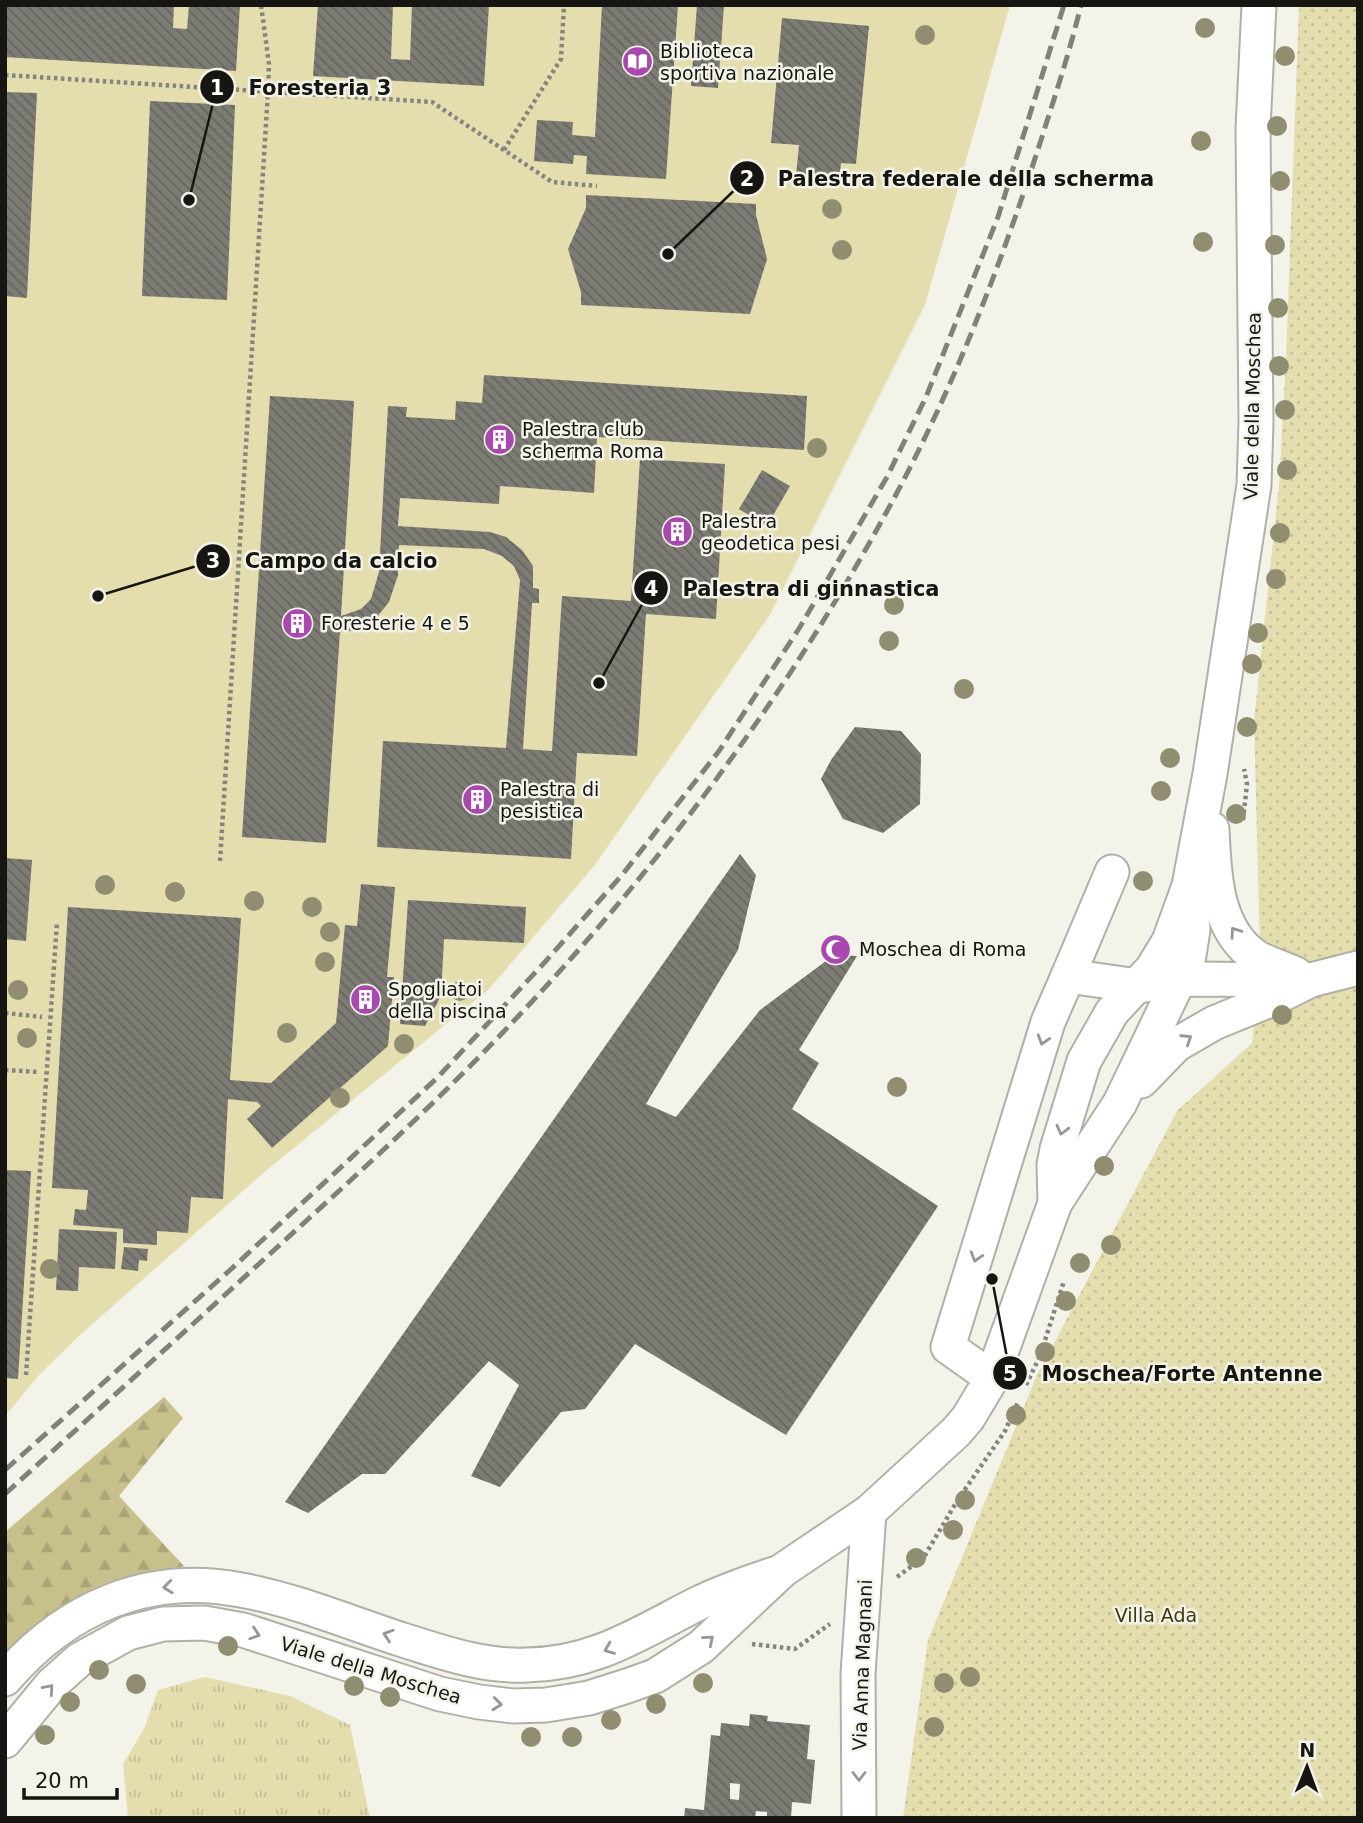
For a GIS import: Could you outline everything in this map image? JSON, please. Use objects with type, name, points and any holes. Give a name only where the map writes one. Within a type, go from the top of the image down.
[{"type":"street","name":"Viale della Moschea","points":[[1055,1203],[1054,1165],[1057,1149],[1084,1061],[1112,1012],[1138,986],[1167,947],[1189,886],[1210,774],[1254,485],[1256,411],[1253,129],[1259,5]]},
{"type":"street","points":[[1210,774],[1215,880],[1228,923],[1257,957],[1311,980]]},
{"type":"street","points":[[992,1378],[948,1347],[1048,1022],[1112,872]]},
{"type":"street","name":"Viale della Moschea","points":[[5,1741],[52,1684],[79,1660],[128,1633],[173,1623],[204,1623],[243,1630],[440,1694],[513,1706],[574,1702],[627,1686],[655,1675],[679,1661],[724,1627],[783,1570],[869,1512],[968,1418],[992,1378],[1055,1203],[1120,1103],[1181,980],[1193,942],[1189,886]]},
{"type":"street","points":[[1120,1103],[1160,1059],[1184,1040],[1214,1023],[1311,980],[1358,968]]},
{"type":"street","points":[[1068,976],[1138,986],[1181,980],[1311,980]]},
{"type":"street","name":"Via Anna Magnani","points":[[859,1818],[859,1674],[869,1512]]},
{"type":"street","name":"Viale della Moschea","points":[[5,1679],[30,1653],[72,1620],[111,1600],[150,1589],[193,1585],[242,1590],[454,1656],[498,1665],[526,1665],[561,1663],[607,1650],[695,1605],[783,1570]]},
{"type":"path","points":[[220,861],[268,92],[269,64],[261,5]]},
{"type":"path","points":[[504,150],[561,59],[564,5]]},
{"type":"path","points":[[5,75],[432,102],[552,182],[597,186]]},
{"type":"path","points":[[26,1375],[57,922]]},
{"type":"path","points":[[5,1013],[42,1017]]},
{"type":"path","points":[[5,1070],[39,1072]]},
{"type":"path","points":[[751,1644],[795,1648],[925,1557],[957,1501],[1004,1431],[1040,1356],[1068,1269]]},
{"type":"green space","points":[[5,5],[1010,5],[925,305],[770,615],[594,866],[489,989],[268,1169],[80,1335],[39,1375],[5,1416]]},
{"type":"green space","name":"Villa Ada","points":[[1299,5],[1358,5],[1358,1818],[903,1818],[928,1640],[1037,1375],[1177,1111],[1252,1043],[1260,948],[1254,721],[1279,485]]},
{"type":"green space","points":[[164,1397],[183,1418],[119,1496],[184,1566],[149,1576],[5,1658],[5,1532]]},
{"type":"green space","points":[[205,1677],[290,1696],[350,1725],[370,1818],[128,1818],[123,1764],[144,1729],[158,1690]]},
{"type":"building","points":[[5,5],[174,5],[173,28],[187,29],[189,5],[240,5],[236,71],[5,57]]},
{"type":"building","points":[[318,5],[393,5],[391,59],[410,60],[412,5],[489,5],[484,86],[313,76]]},
{"type":"building","name":"Biblioteca sportiva nazionale","points":[[602,5],[678,5],[666,179],[586,174],[587,156],[574,155],[573,164],[534,161],[537,120],[573,122],[572,135],[595,137]]},
{"type":"building","points":[[697,5],[724,5],[718,88],[691,86]]},
{"type":"building","points":[[782,18],[869,26],[856,164],[841,163],[839,180],[796,176],[799,145],[771,143]]},
{"type":"building","points":[[5,92],[37,93],[27,298],[5,296]]},
{"type":"building","points":[[150,101],[235,105],[227,300],[142,296]]},
{"type":"building","points":[[586,195],[756,204],[756,215],[767,259],[750,314],[581,305],[581,292],[568,249],[586,208]]},
{"type":"building","points":[[484,375],[807,396],[804,450],[597,437],[594,493],[500,486],[499,504],[400,498],[398,526],[490,532],[506,537],[522,550],[533,566],[533,588],[539,589],[539,603],[532,603],[523,749],[552,751],[562,596],[631,601],[640,459],[725,464],[716,619],[646,614],[637,756],[577,753],[571,859],[377,847],[383,741],[506,748],[520,580],[514,566],[502,556],[484,549],[399,545],[398,575],[389,602],[377,617],[348,632],[340,631],[326,843],[242,837],[270,396],[354,401],[341,616],[361,609],[371,599],[379,572],[388,406],[407,407],[406,417],[455,420],[456,401],[482,403]]},
{"type":"building","points":[[762,470],[790,486],[767,526],[739,509]]},
{"type":"building","points":[[855,727],[901,731],[921,754],[920,804],[883,833],[843,819],[821,779]]},
{"type":"building","points":[[740,854],[756,875],[738,950],[646,1104],[676,1117],[760,1010],[834,955],[857,956],[799,1050],[819,1063],[792,1109],[938,1206],[786,1435],[635,1344],[585,1409],[561,1412],[500,1487],[471,1476],[519,1385],[489,1361],[385,1474],[362,1474],[308,1513],[285,1502]]},
{"type":"building","points":[[5,858],[32,860],[26,941],[5,939]]},
{"type":"building","points":[[361,884],[395,887],[387,977],[394,977],[388,1046],[272,1148],[247,1119],[261,1106],[257,1102],[228,1099],[223,1199],[191,1197],[188,1233],[157,1231],[157,1245],[123,1243],[123,1229],[73,1225],[75,1209],[86,1210],[88,1190],[52,1188],[68,907],[241,918],[230,1080],[271,1083],[336,1023],[345,925],[357,926]]},
{"type":"building","points":[[408,900],[526,907],[524,943],[444,939],[441,996],[425,1026],[400,1024]]},
{"type":"building","points":[[5,1170],[31,1171],[18,1379],[5,1378]]},
{"type":"building","points":[[59,1229],[117,1232],[115,1269],[79,1267],[78,1291],[56,1290]]},
{"type":"building","points":[[124,1247],[148,1249],[147,1261],[139,1260],[138,1271],[121,1269]]},
{"type":"building","points":[[750,1714],[768,1716],[767,1721],[810,1725],[807,1759],[815,1760],[811,1804],[792,1802],[791,1818],[767,1818],[767,1812],[756,1811],[755,1818],[684,1818],[685,1808],[704,1810],[711,1735],[720,1736],[721,1723],[749,1726]],"holes":[[[730,1783],[740,1784],[739,1800],[730,1799]]]},
{"type":"railway","points":[[5,1470],[229,1271],[437,1078],[622,875],[719,751],[800,627],[887,477],[926,397],[998,217],[1064,5]]},
{"type":"railway","points":[[5,1494],[370,1163],[481,1055],[615,908],[714,782],[805,651],[847,582],[932,423],[1009,236],[1057,90],[1081,5]]},
{"type":"place","name":"Biblioteca sportiva nazionale","points":[[637,62]]},
{"type":"place","name":"Foresteria 3","points":[[189,200]]},
{"type":"place","name":"Palestra federale della scherma","points":[[668,254]]},
{"type":"place","name":"Palestra club scherma Roma","points":[[499,440]]},
{"type":"place","name":"Palestra geodetica pesi","points":[[678,532]]},
{"type":"place","name":"Campo da calcio","points":[[98,596]]},
{"type":"place","name":"Foresterie 4 e 5","points":[[298,623]]},
{"type":"place","name":"Palestra di ginnastica","points":[[599,683]]},
{"type":"place","name":"Palestra di pesistica","points":[[477,800]]},
{"type":"place","name":"Moschea di Roma","points":[[836,949]]},
{"type":"place","name":"Spogliatoi della piscina","points":[[365,1000]]},
{"type":"place","name":"Moschea/Forte Antenne","points":[[992,1279]]}]
